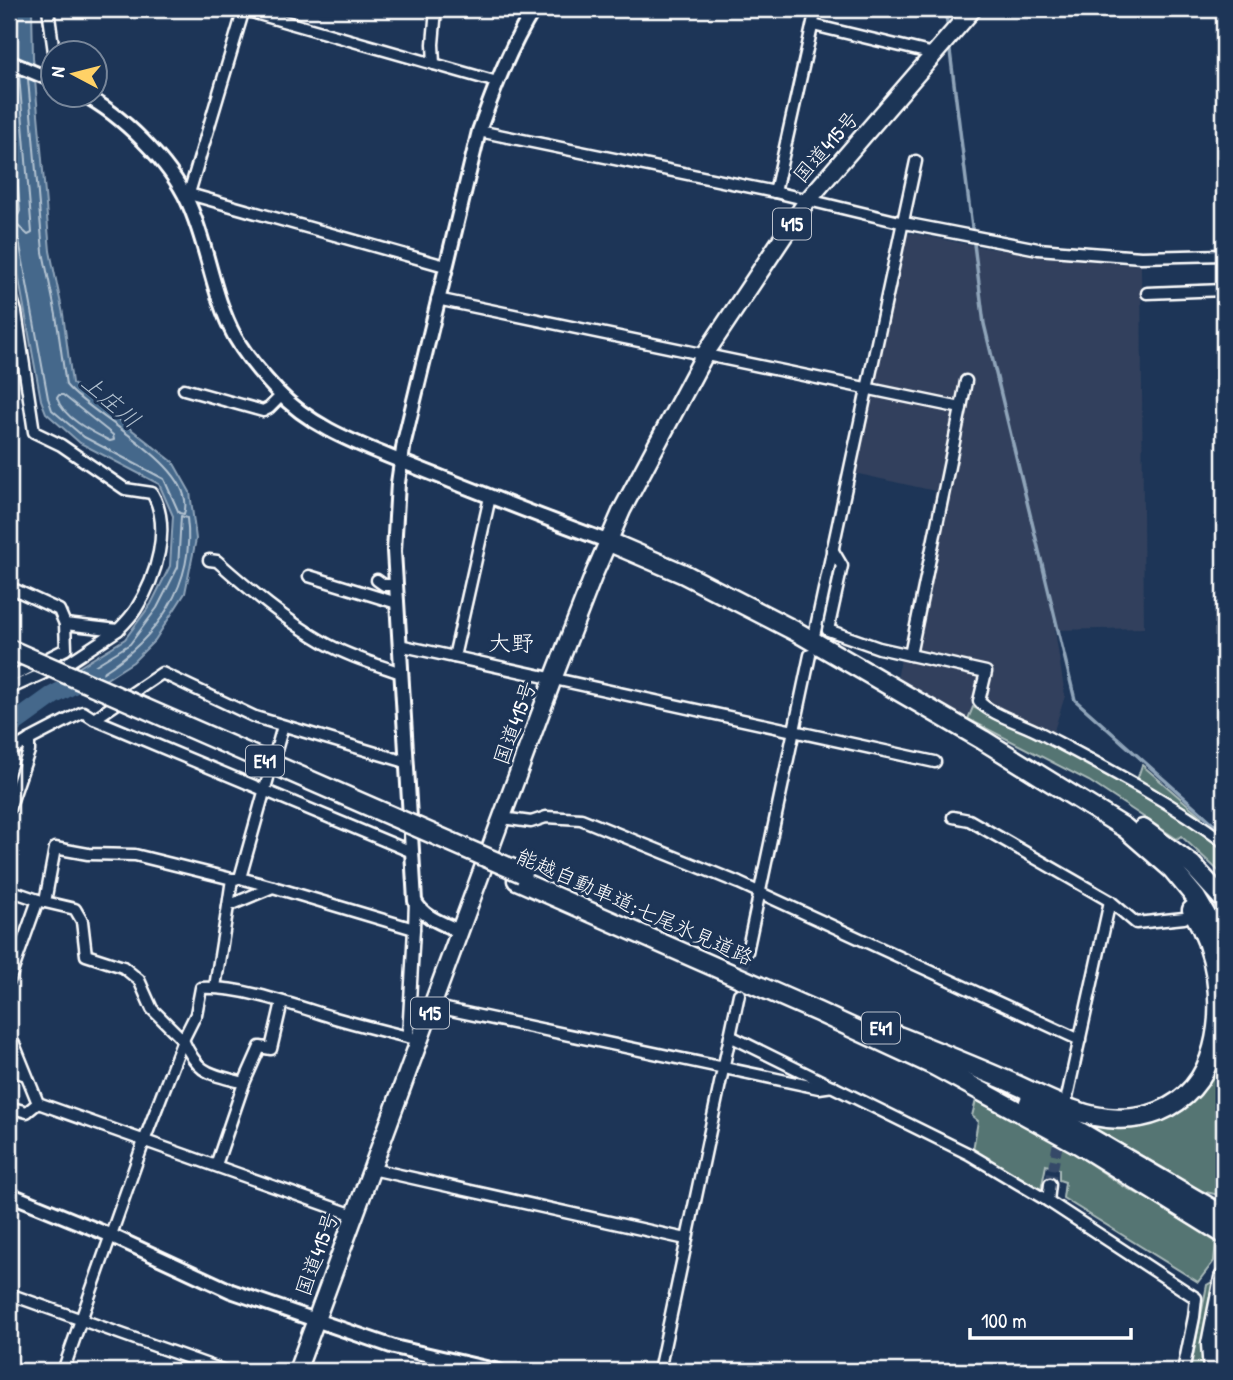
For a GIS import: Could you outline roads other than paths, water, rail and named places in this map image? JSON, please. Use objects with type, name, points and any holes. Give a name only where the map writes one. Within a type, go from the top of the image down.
[{"type":"highway","name":"国道415号","points":[[297,1371],[372,1169],[414,1038],[432,1006],[607,541],[645,464],[705,354],[807,201],[973,9]]},
{"type":"highway","points":[[607,541],[684,574],[797,632],[983,740],[1115,822],[1192,865],[1224,900]]},
{"type":"highway","name":"能越自動車道;七尾氷見道路","points":[[9,649],[519,876],[935,1066],[1080,1145],[1224,1234]]},
{"type":"highway","name":"能越自動車道;七尾氷見道路","points":[[9,659],[893,1034],[1068,1124],[1224,1216]]},
{"type":"highway","points":[[1145,837],[1195,881],[1224,921]]},
{"type":"highway","points":[[1145,837],[1196,898],[1224,946]]},
{"type":"highway","points":[[893,1034],[1074,1110],[1092,1115],[1134,1118],[1152,1115],[1189,1095],[1210,1061],[1217,1035],[1219,1000],[1211,952],[1195,916],[1145,837]]},
{"type":"highway","points":[[1213,1371],[1211,1344],[1224,1278]]},
{"type":"street","points":[[48,9],[52,38]]},
{"type":"street","points":[[188,197],[243,9],[497,82]]},
{"type":"street","points":[[434,64],[436,9]]},
{"type":"street","points":[[62,1371],[144,1141],[183,1040],[196,1014],[201,988],[215,987],[282,1002],[360,1026],[414,1038],[415,901],[394,551],[400,461],[479,131],[497,82],[534,9]]},
{"type":"street","points":[[775,192],[816,9]]},
{"type":"street","points":[[813,25],[934,54]]},
{"type":"street","points":[[9,62],[38,74]]},
{"type":"street","points":[[102,108],[118,119],[164,165],[188,197],[235,337],[281,396],[295,408],[345,439],[607,541]]},
{"type":"street","points":[[479,131],[775,192],[904,223],[1038,249],[1141,257],[1224,255]]},
{"type":"street","points":[[814,636],[916,161]]},
{"type":"street","points":[[188,197],[445,267]]},
{"type":"street","points":[[9,289],[16,312],[34,432],[61,446],[125,489],[152,494],[159,505],[159,553],[135,611],[118,630],[71,661],[9,689]]},
{"type":"street","points":[[1147,293],[1224,290]]},
{"type":"street","points":[[437,299],[961,408]]},
{"type":"street","points":[[910,655],[966,381]]},
{"type":"street","points":[[184,388],[263,411],[281,396]]},
{"type":"street","points":[[454,657],[491,497]]},
{"type":"street","points":[[832,549],[842,566],[828,630],[878,648],[986,672],[979,701],[984,707],[1081,754],[1202,825],[1224,842]]},
{"type":"street","points":[[209,560],[217,561],[290,622],[326,644],[401,673]]},
{"type":"street","points":[[309,576],[397,603]]},
{"type":"street","points":[[377,580],[384,585],[396,585]]},
{"type":"street","points":[[9,587],[59,610],[65,624],[66,649],[9,678]]},
{"type":"street","points":[[65,624],[118,630]]},
{"type":"street","points":[[399,645],[935,762]]},
{"type":"street","points":[[747,952],[810,654]]},
{"type":"street","points":[[94,719],[162,673],[255,717],[406,762]]},
{"type":"street","points":[[9,752],[83,712],[94,719],[412,852]]},
{"type":"street","points":[[275,754],[284,726]]},
{"type":"street","points":[[9,809],[29,751],[29,740]]},
{"type":"street","points":[[215,987],[228,906],[268,778]]},
{"type":"street","points":[[502,818],[531,822],[546,817],[581,819],[739,883],[1080,1040]]},
{"type":"street","points":[[953,817],[969,820],[1110,901],[1136,923],[1184,918]]},
{"type":"street","points":[[9,981],[42,901],[55,848],[88,854],[135,855],[273,887],[414,929]]},
{"type":"street","points":[[228,906],[273,887]]},
{"type":"street","points":[[9,890],[75,909],[82,921],[86,955],[122,967],[139,980],[152,1009],[183,1040],[197,1067],[244,1083]]},
{"type":"street","points":[[415,901],[418,909],[459,931]]},
{"type":"street","points":[[1067,1097],[1110,901]]},
{"type":"street","points":[[659,1371],[739,994]]},
{"type":"street","points":[[216,1165],[244,1083],[260,1047],[271,1049],[282,1002]]},
{"type":"street","points":[[432,1006],[723,1069],[819,1088],[833,1086]]},
{"type":"street","points":[[730,1036],[970,1154],[1048,1201],[1196,1298],[1183,1371]]},
{"type":"street","points":[[9,1043],[14,1044],[38,1102],[354,1215]]},
{"type":"street","points":[[9,1069],[26,1075]]},
{"type":"street","points":[[9,1107],[27,1112],[38,1102]]},
{"type":"street","points":[[372,1169],[686,1239]]},
{"type":"street","points":[[1048,1201],[1050,1184]]},
{"type":"street","points":[[9,1194],[112,1236],[231,1291],[394,1347],[499,1371]]},
{"type":"street","points":[[9,1294],[225,1371]]},
{"type":"water","points":[[9,9],[32,9],[33,57],[50,251],[63,314],[72,383],[173,462],[190,492],[196,539],[185,593],[155,640],[133,662],[102,682],[73,671],[125,639],[151,604],[170,566],[173,516],[159,484],[80,443],[46,413],[41,400],[13,247],[9,196]]},
{"type":"waterway","points":[[945,9],[948,28]]},
{"type":"waterway","points":[[949,43],[984,324],[1075,700],[1224,833]]},
{"type":"waterway","name":"上庄川","points":[[9,727],[52,696],[93,674]]},
{"type":"tunnel","points":[[741,982],[747,952]]},
{"type":"tunnel","points":[[1050,1184],[1060,1133]]},
{"type":"district","name":"大野","points":[[511,643]]}]
